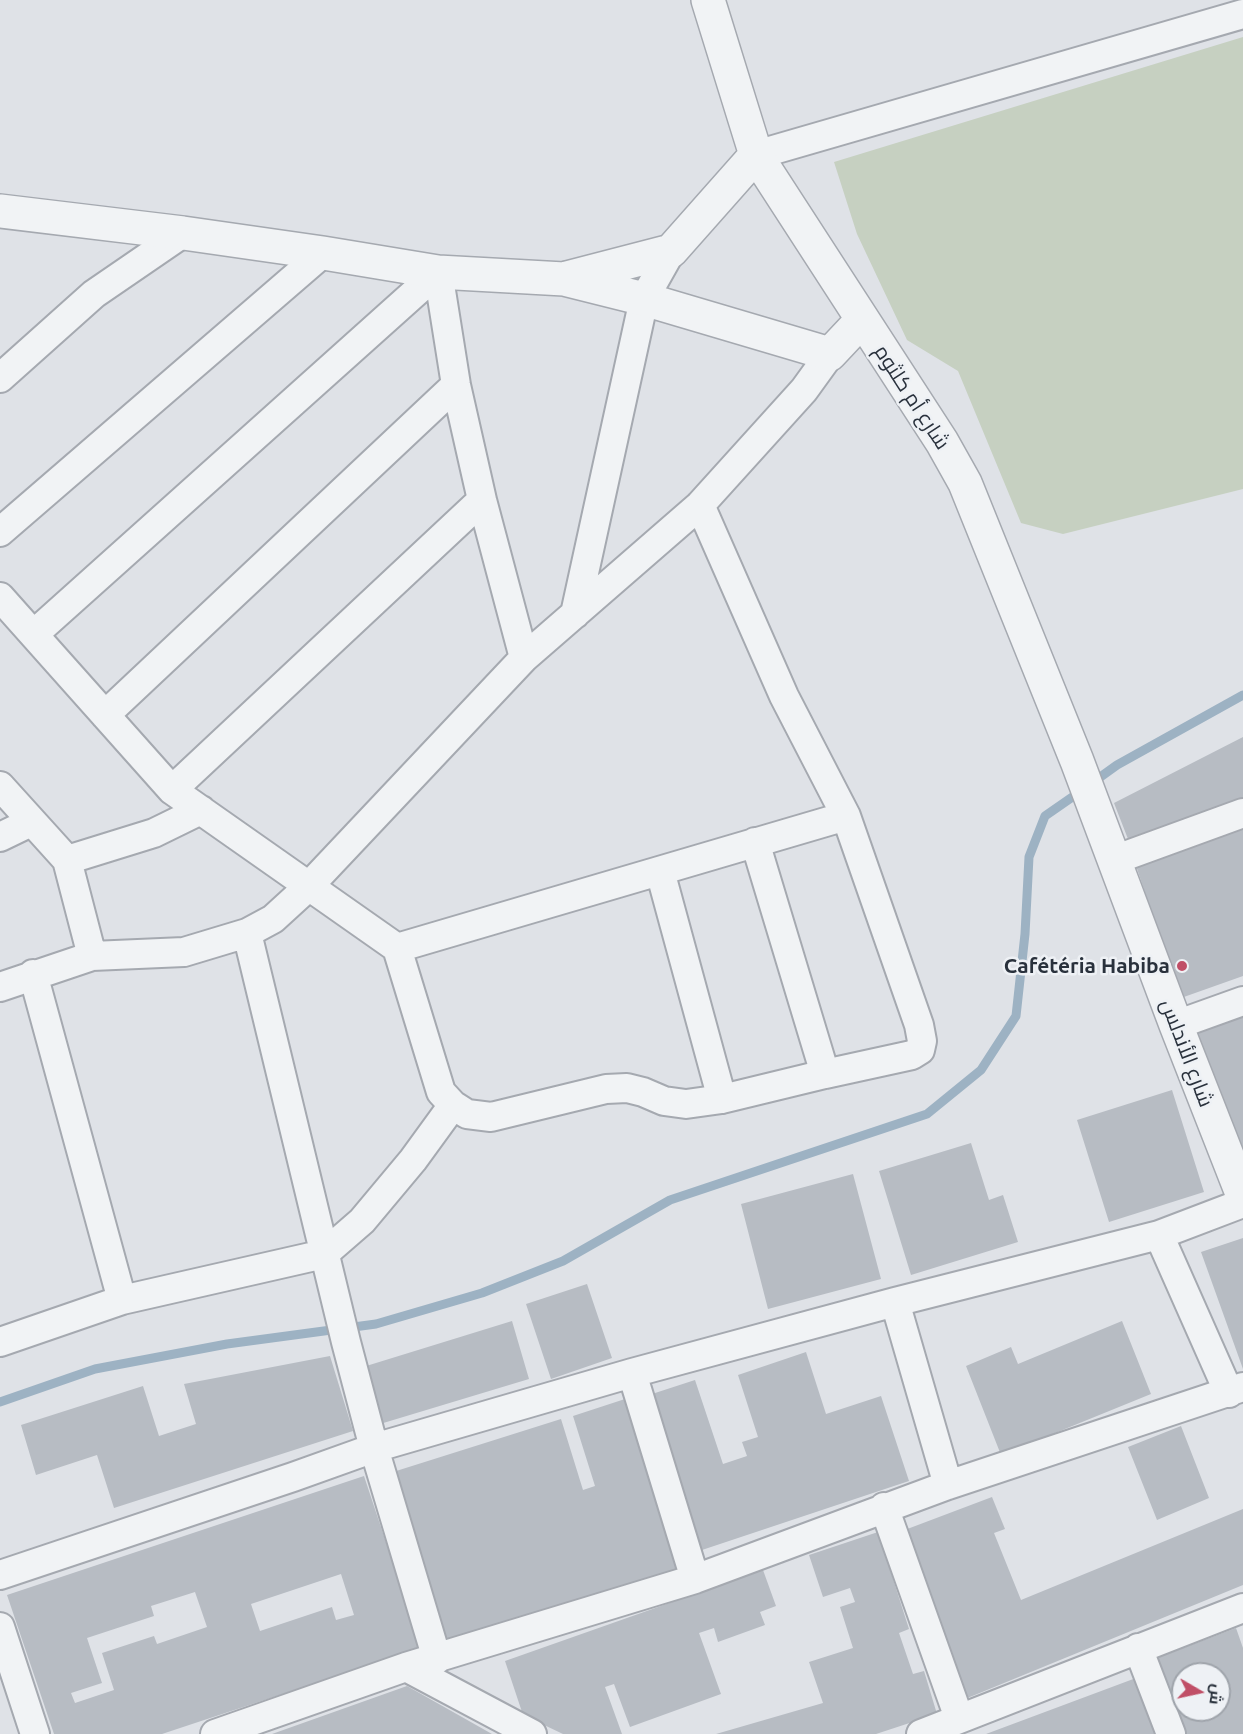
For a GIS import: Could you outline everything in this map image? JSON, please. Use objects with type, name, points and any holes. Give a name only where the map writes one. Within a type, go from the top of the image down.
[{"type":"street","name":"شارع أم كلثوم","points":[[708,0],[756,156],[942,442],[965,483],[1095,808]]},
{"type":"street","points":[[575,614],[644,299],[671,251],[756,156],[1243,14]]},
{"type":"street","points":[[0,211],[183,233],[323,253],[438,273],[564,279],[644,299],[830,354]]},
{"type":"street","points":[[0,378],[94,294],[183,233]]},
{"type":"street","points":[[564,279],[671,251]]},
{"type":"street","points":[[0,532],[323,253]]},
{"type":"street","points":[[438,273],[456,385],[482,500],[524,658]]},
{"type":"street","points":[[34,634],[438,273]]},
{"type":"street","points":[[0,987],[92,956],[184,952],[246,933],[273,919],[308,887],[524,658],[700,505],[804,390],[830,354],[862,320]]},
{"type":"street","points":[[105,715],[456,385]]},
{"type":"street","points":[[172,790],[482,500]]},
{"type":"street","points":[[0,597],[172,790],[397,948],[441,1092],[453,1106],[467,1114],[491,1117],[606,1089],[627,1088],[664,1101],[686,1104],[722,1099],[912,1055],[920,1050],[922,1041],[919,1024],[846,816],[784,696],[700,505]]},
{"type":"street","points":[[0,786],[67,860],[92,956]]},
{"type":"street","name":"شارع الأندلس","points":[[1095,808],[1243,1196]]},
{"type":"street","points":[[67,860],[154,833],[201,810]]},
{"type":"street","points":[[1114,860],[1243,813]]},
{"type":"street","points":[[397,948],[846,816]]},
{"type":"street","points":[[0,837],[31,822]]},
{"type":"street","points":[[755,842],[825,1074]]},
{"type":"street","points":[[660,871],[722,1099]]},
{"type":"street","points":[[246,933],[346,1342],[374,1448],[437,1659]]},
{"type":"street","points":[[33,974],[122,1300]]},
{"type":"street","points":[[1176,1025],[1243,1000]]},
{"type":"street","points":[[0,1342],[122,1300],[324,1254],[362,1221],[413,1160],[453,1106]]},
{"type":"street","points":[[0,1575],[374,1448],[632,1373],[895,1302],[1159,1235],[1243,1203]]},
{"type":"street","points":[[214,1734],[406,1667],[695,1579],[948,1485],[1236,1390],[1159,1235]]},
{"type":"street","points":[[895,1302],[948,1485]]},
{"type":"street","points":[[632,1373],[695,1579]]},
{"type":"street","points":[[884,1508],[959,1718]]},
{"type":"street","points":[[921,1734],[1243,1608]]},
{"type":"street","points":[[0,1626],[35,1734]]},
{"type":"street","points":[[1138,1648],[1170,1734]]},
{"type":"street","points":[[406,1667],[532,1734]]},
{"type":"green space","points":[[1243,37],[1243,489],[1063,534],[1021,523],[958,371],[907,340],[857,234],[834,162]]},
{"type":"building","points":[[1243,737],[1243,798],[1128,839],[1114,803]]},
{"type":"building","points":[[1243,826],[1243,976],[1181,998],[1135,863]]},
{"type":"building","points":[[1243,1016],[1243,1159],[1197,1033]]},
{"type":"building","points":[[1172,1090],[1204,1192],[1109,1222],[1077,1120]]},
{"type":"building","points":[[971,1143],[989,1200],[1003,1195],[1018,1242],[911,1275],[879,1171]]},
{"type":"building","points":[[853,1174],[881,1279],[768,1309],[741,1204]]},
{"type":"building","points":[[1243,1238],[1243,1369],[1201,1252]]},
{"type":"building","points":[[587,1284],[612,1358],[551,1379],[526,1304]]},
{"type":"building","points":[[512,1321],[529,1379],[380,1424],[363,1367]]},
{"type":"building","points":[[1122,1321],[1151,1394],[1001,1455],[966,1366],[1011,1347],[1018,1364]]},
{"type":"building","points":[[806,1352],[826,1414],[881,1396],[909,1481],[696,1552],[652,1394],[695,1380],[723,1464],[747,1456],[742,1442],[758,1437],[738,1375]]},
{"type":"building","points":[[330,1356],[353,1431],[114,1508],[97,1455],[36,1475],[21,1425],[143,1386],[159,1436],[196,1424],[184,1384]]},
{"type":"building","points":[[625,1399],[677,1569],[445,1641],[393,1472],[561,1419],[583,1490],[595,1486],[573,1416]]},
{"type":"building","points":[[1181,1426],[1209,1498],[1157,1520],[1128,1447]]},
{"type":"building","points":[[364,1476],[421,1648],[162,1734],[54,1734],[7,1595]],"holes":[[[341,1574],[354,1615],[336,1620],[332,1607],[260,1631],[251,1604]],[[195,1592],[207,1627],[157,1644],[154,1636],[102,1653],[114,1690],[75,1703],[71,1693],[102,1683],[87,1638],[154,1616],[151,1606]]]},
{"type":"building","points":[[992,1497],[1005,1529],[994,1533],[1021,1600],[1243,1509],[1243,1585],[965,1699],[902,1531]]},
{"type":"building","points":[[878,1532],[909,1629],[899,1633],[913,1674],[924,1671],[937,1714],[876,1734],[716,1734],[823,1703],[809,1662],[853,1648],[840,1607],[855,1602],[850,1588],[823,1597],[809,1555]]},
{"type":"building","points":[[763,1570],[776,1606],[760,1612],[765,1625],[718,1642],[714,1628],[699,1633],[721,1694],[630,1727],[614,1684],[605,1687],[622,1734],[563,1734],[523,1715],[505,1661]]},
{"type":"building","points":[[1236,1628],[1243,1648],[1243,1734],[1186,1734],[1181,1722],[1231,1722],[1231,1662],[1171,1662],[1171,1695],[1157,1658]]},
{"type":"building","points":[[1136,1678],[1156,1734],[986,1734]]},
{"type":"building","points":[[407,1686],[492,1734],[272,1734]]},
{"type":"waterway","points":[[1092,783],[1117,765],[1243,695]]},
{"type":"waterway","points":[[0,1402],[95,1369],[227,1344],[376,1324],[482,1293],[563,1261],[670,1200],[927,1114],[981,1070],[1016,1016],[1025,934],[1029,857],[1045,816],[1081,791]]},
{"type":"place","name":"Cafétéria Habiba","points":[[1182,966]]}]
